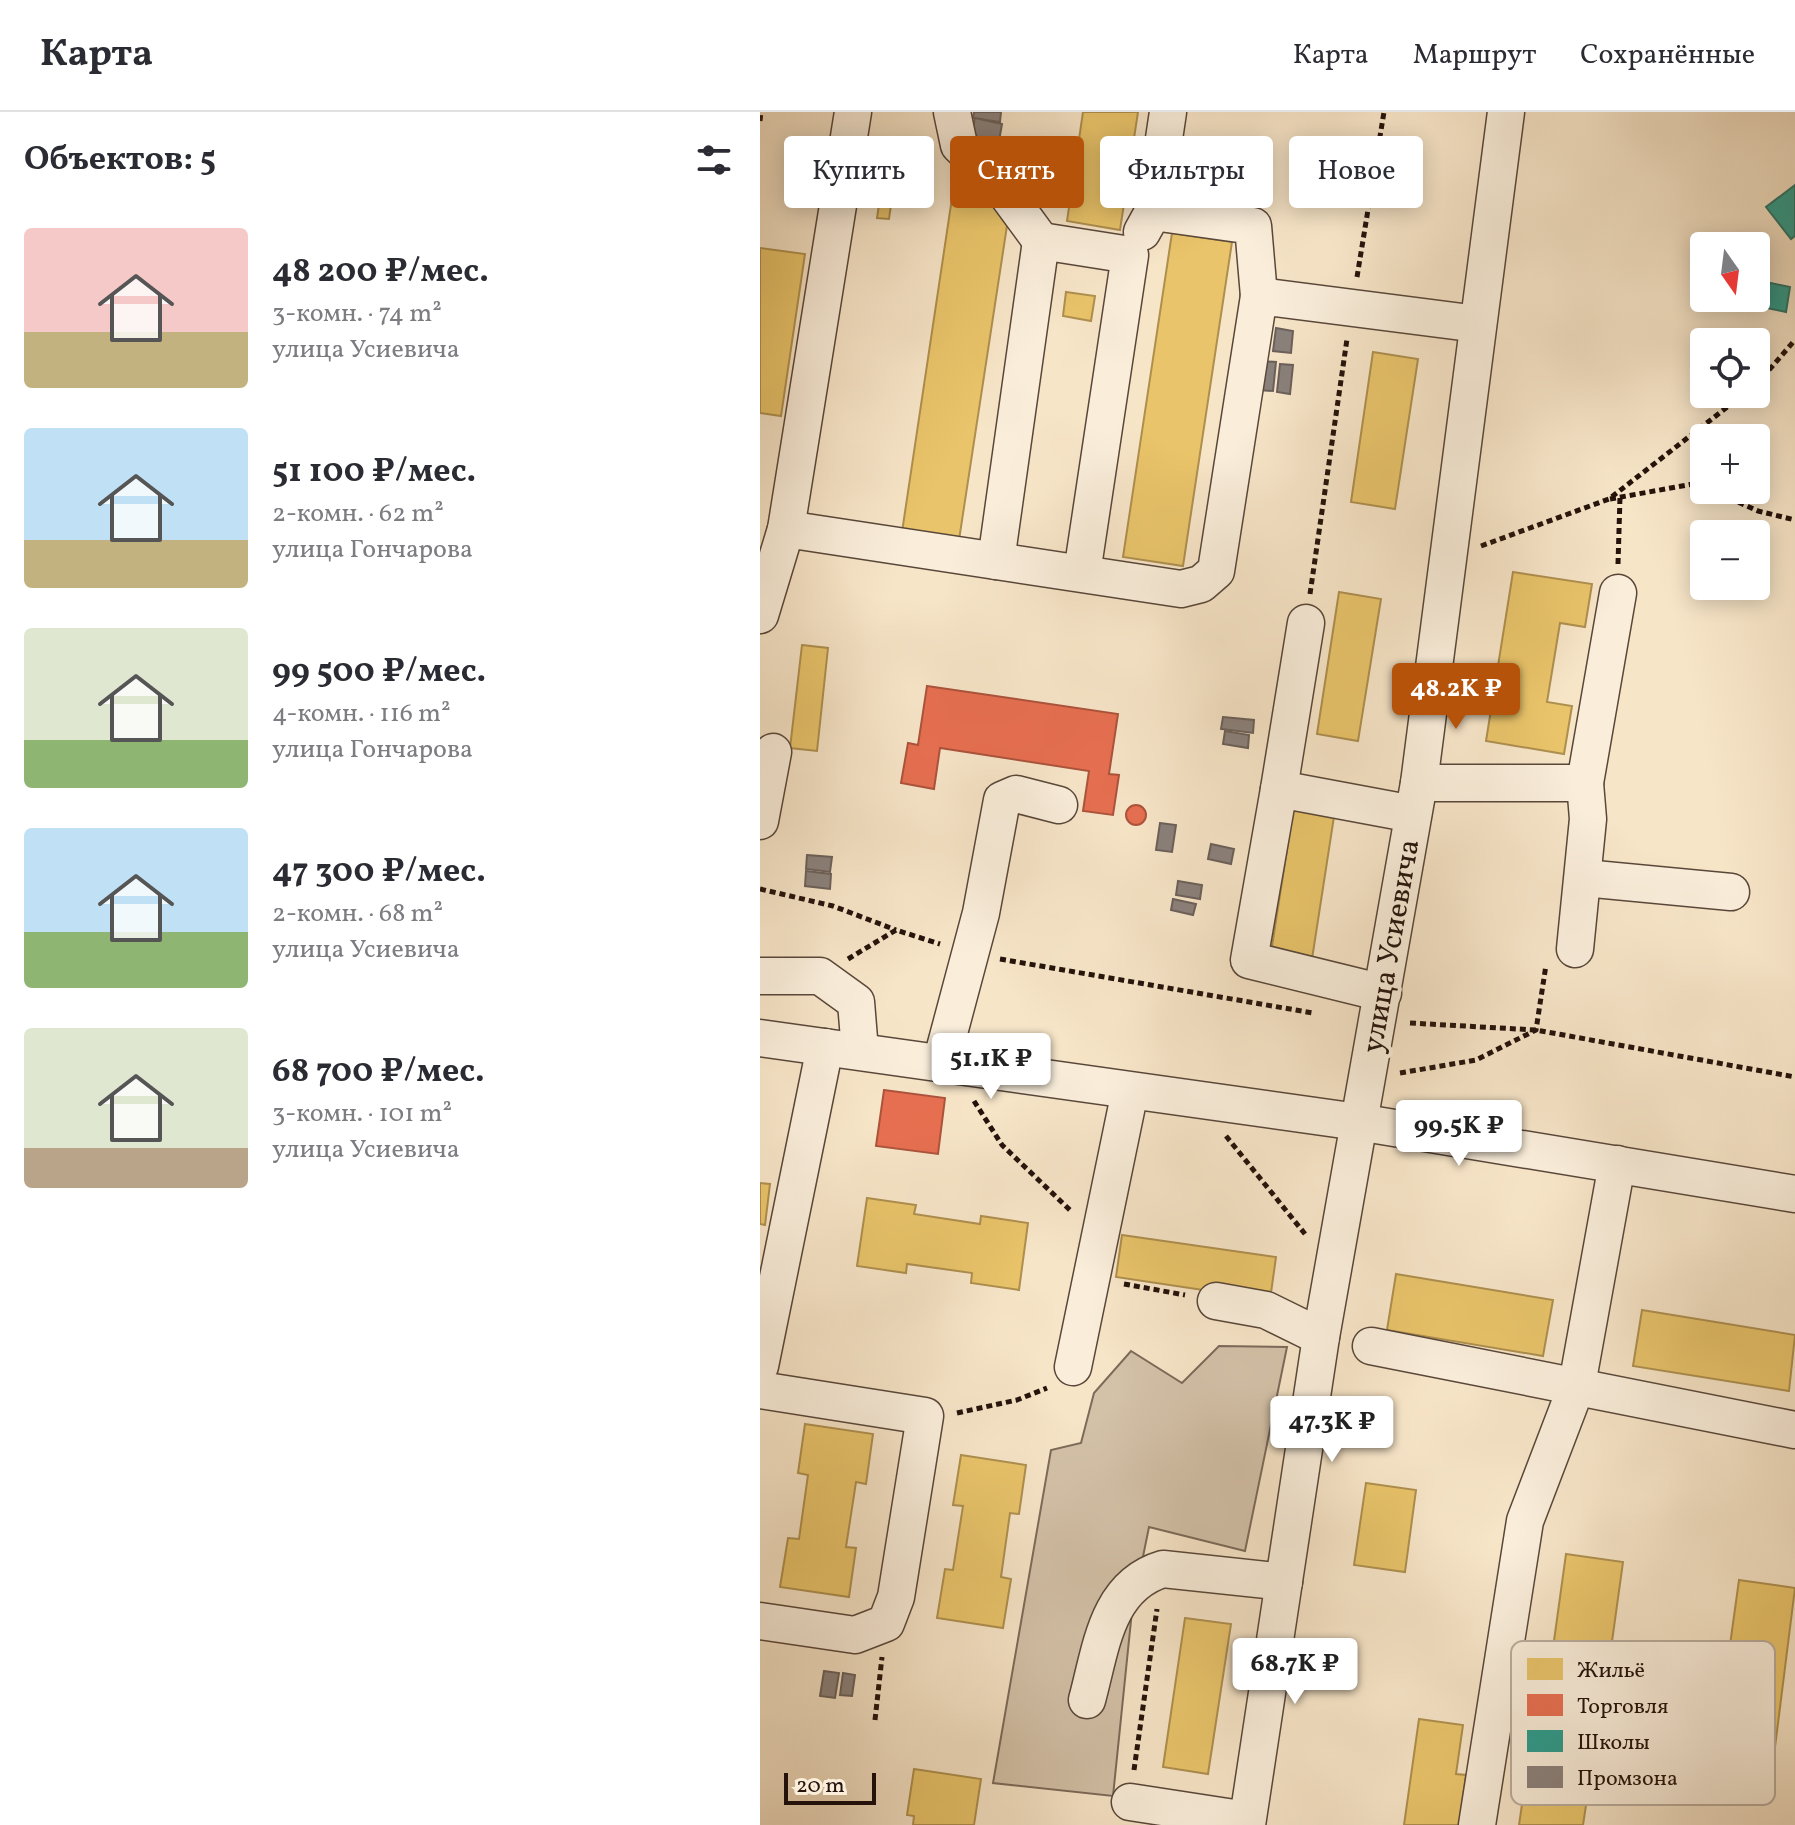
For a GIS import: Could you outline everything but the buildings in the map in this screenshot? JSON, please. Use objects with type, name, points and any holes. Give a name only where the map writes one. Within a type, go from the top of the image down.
[{"type":"street","points":[[760,615],[786,529],[853,112]]},
{"type":"street","points":[[952,112],[959,145],[1000,185],[1041,241],[996,561]]},
{"type":"street","points":[[1082,573],[1130,255],[1153,212],[1168,112]]},
{"type":"street","name":"улица Усиевича","points":[[1247,1822],[1321,1337],[1416,798],[1506,112]]},
{"type":"street","points":[[786,529],[1181,589],[1201,584],[1216,571],[1259,296],[1253,226],[1153,212]]},
{"type":"street","points":[[1041,241],[1130,255]]},
{"type":"street","points":[[1259,296],[1478,324]]},
{"type":"street","points":[[1562,951],[1584,878],[1588,819],[1585,783],[1618,593]]},
{"type":"street","points":[[1306,623],[1249,960],[1383,993]]},
{"type":"street","points":[[760,821],[773,752]]},
{"type":"street","points":[[1279,789],[1416,798],[1585,783]]},
{"type":"street","points":[[941,1063],[981,913],[1002,800],[1016,794],[1059,805]]},
{"type":"street","points":[[1584,878],[1731,892]]},
{"type":"street","points":[[760,976],[820,976],[856,1002],[760,1366]]},
{"type":"street","points":[[760,1038],[1358,1122],[1795,1194]]},
{"type":"street","points":[[1073,1367],[1130,1091]]},
{"type":"street","points":[[1477,1825],[1525,1521],[1577,1385],[1617,1164]]},
{"type":"street","points":[[1216,1301],[1266,1310],[1321,1337]]},
{"type":"street","points":[[1371,1346],[1795,1430]]},
{"type":"street","points":[[760,1390],[925,1416],[896,1597],[886,1623],[855,1635],[760,1621]]},
{"type":"street","points":[[1087,1700],[1109,1618],[1123,1593],[1145,1574],[1163,1569],[1284,1582]]},
{"type":"street","points":[[1130,1802],[1247,1822]]},
{"type":"path","points":[[760,121],[761,112]]},
{"type":"path","points":[[1306,623],[1384,112]]},
{"type":"path","points":[[1770,369],[1795,340]]},
{"type":"path","points":[[1609,499],[1726,408]]},
{"type":"path","points":[[1450,557],[1609,499],[1690,485]]},
{"type":"path","points":[[1618,593],[1620,497]]},
{"type":"path","points":[[1742,504],[1795,520]]},
{"type":"path","points":[[760,889],[833,906],[896,930]]},
{"type":"path","points":[[1367,1078],[1476,1060],[1536,1030],[1562,951]]},
{"type":"path","points":[[967,1091],[1002,1145],[1074,1213],[1094,1266],[1216,1301]]},
{"type":"path","points":[[1221,1130],[1333,1269]]},
{"type":"path","points":[[925,1416],[1017,1400],[1050,1386],[1073,1367]]},
{"type":"path","points":[[1130,1802],[1163,1569]]},
{"type":"path","points":[[875,1720],[886,1623]]},
{"type":"shaded area","points":[[1219,1346],[1287,1347],[1245,1551],[1149,1527],[1132,1611],[1113,1796],[993,1783],[1051,1450],[1081,1443],[1094,1393],[1131,1351],[1182,1383]]}]
